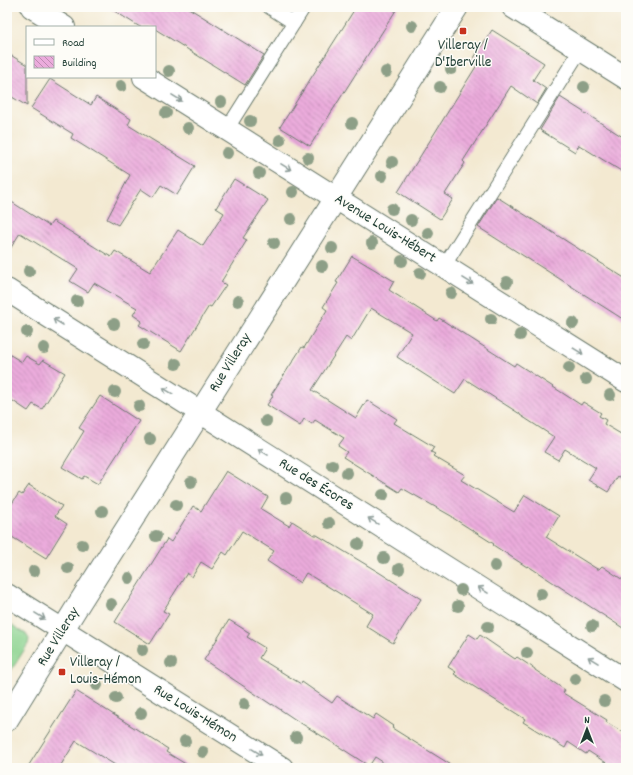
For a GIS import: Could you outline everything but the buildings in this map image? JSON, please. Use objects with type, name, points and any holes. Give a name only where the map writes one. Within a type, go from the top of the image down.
[{"type":"street","points":[[32,7],[62,26]]},
{"type":"street","name":"Rue Villeray","points":[[7,720],[457,7]]},
{"type":"street","points":[[513,7],[626,78]]},
{"type":"street","name":"Avenue Louis-Hébert","points":[[146,78],[626,381]]},
{"type":"street","name":"Rue des Écores","points":[[7,290],[626,681]]},
{"type":"street","name":"Rue Louis-Hémon","points":[[7,595],[282,768]]},
{"type":"lane","points":[[269,7],[294,23]]},
{"type":"lane","points":[[227,129],[304,7]]},
{"type":"lane","points":[[444,266],[581,49]]},
{"type":"green space","points":[[7,622],[26,634],[29,639],[28,644],[7,677]]},
{"type":"place","name":"Villeray / D'Iberville","points":[[463,31]]},
{"type":"place","name":"Villeray / Louis-Hémon","points":[[62,672]]}]
